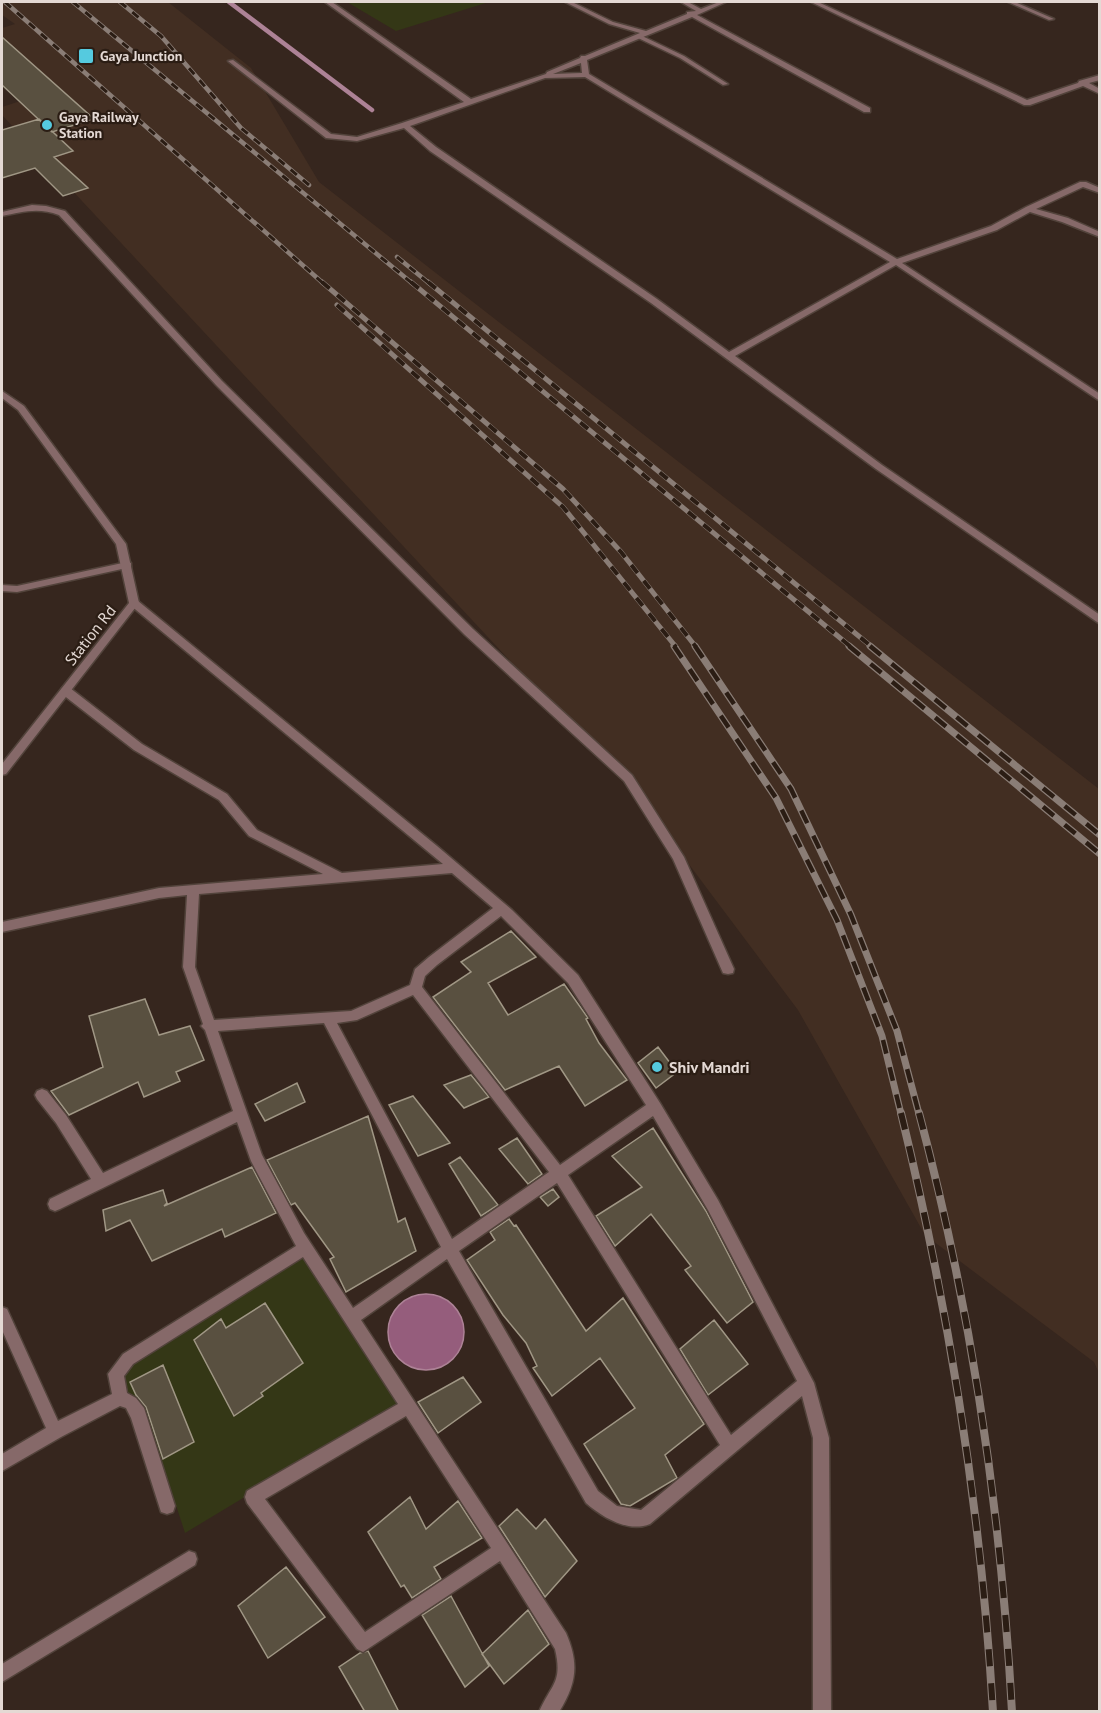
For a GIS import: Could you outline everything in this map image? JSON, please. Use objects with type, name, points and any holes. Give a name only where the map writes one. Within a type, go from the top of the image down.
[{"type":"street","points":[[328,2],[471,103]]},
{"type":"street","points":[[568,2],[640,34],[725,84]]},
{"type":"street","points":[[684,2],[699,9]]},
{"type":"street","points":[[231,61],[329,136],[357,139],[471,103],[544,76],[583,57],[689,13],[723,2]]},
{"type":"street","points":[[814,2],[1026,103],[1033,103],[1081,82],[1100,77]]},
{"type":"street","points":[[1011,2],[1051,19]]},
{"type":"street","points":[[689,13],[867,110]]},
{"type":"street","points":[[583,57],[586,75]]},
{"type":"street","points":[[544,76],[586,75],[896,262],[1100,398]]},
{"type":"street","points":[[1081,82],[1100,92]]},
{"type":"street","points":[[405,125],[433,149],[654,301],[879,467],[1100,621]]},
{"type":"street","points":[[729,356],[896,262],[994,228],[1083,184],[1100,191]]},
{"type":"street","points":[[2,213],[34,206],[48,207],[62,213],[219,383],[478,640],[628,778],[678,857],[728,969]]},
{"type":"street","points":[[1029,209],[1065,220],[1100,235]]},
{"type":"street","name":"Station Rd","points":[[2,394],[21,408],[121,544],[134,603],[2,771]]},
{"type":"street","points":[[3,590],[127,565]]},
{"type":"street","points":[[134,603],[501,909],[573,979],[655,1107],[713,1204],[806,1383],[821,1438],[822,1712]]},
{"type":"street","points":[[66,691],[138,747],[223,797],[253,833],[340,877]]},
{"type":"street","points":[[2,927],[159,893],[454,868]]},
{"type":"street","points":[[192,890],[189,967],[256,1157],[305,1248],[352,1317],[567,1652],[567,1671],[558,1698],[548,1712]]},
{"type":"street","points":[[208,1026],[330,1020],[352,1016],[415,988],[420,973],[433,961],[501,909]]},
{"type":"street","points":[[415,988],[559,1174],[730,1446]]},
{"type":"street","points":[[330,1020],[450,1250],[592,1497],[606,1511],[625,1517],[644,1518],[806,1383]]},
{"type":"street","points":[[42,1095],[61,1119],[101,1182]]},
{"type":"street","points":[[352,1317],[655,1107]]},
{"type":"street","points":[[55,1204],[240,1114]]},
{"type":"street","points":[[120,1398],[116,1374],[128,1359],[305,1248]]},
{"type":"street","points":[[2,1314],[55,1431]]},
{"type":"street","points":[[2,1463],[55,1431],[120,1398]]},
{"type":"street","points":[[120,1398],[131,1403],[138,1414],[167,1506]]},
{"type":"street","points":[[409,1406],[253,1497],[363,1643],[502,1550]]},
{"type":"street","points":[[2,1674],[189,1559]]},
{"type":"shaded area","points":[[2,2],[168,2],[251,68],[319,182],[1099,789],[1099,1373],[1094,1362],[925,1235],[798,1010],[646,807],[2,115],[2,107],[54,90],[2,38],[2,28],[15,24],[2,15]]},
{"type":"shaded area","points":[[426,1294],[440,1297],[453,1305],[461,1318],[464,1332],[461,1346],[453,1359],[440,1367],[426,1370],[412,1367],[399,1359],[391,1346],[388,1332],[391,1318],[399,1305],[412,1297]]},
{"type":"green space","points":[[347,2],[489,2],[396,31]]},
{"type":"green space","points":[[305,1257],[398,1405],[185,1533],[144,1406],[130,1397],[120,1371]]},
{"type":"building","points":[[2,37],[94,119],[52,132],[2,85]]},
{"type":"building","points":[[39,119],[73,151],[54,157],[88,188],[63,196],[35,168],[2,178],[2,130]]},
{"type":"building","points":[[511,931],[536,957],[488,983],[508,1015],[564,984],[588,1018],[586,1019],[599,1043],[627,1080],[585,1106],[559,1066],[505,1090],[433,997],[471,972],[461,962]]},
{"type":"building","points":[[145,999],[159,1035],[190,1026],[204,1060],[176,1072],[180,1081],[144,1097],[138,1082],[69,1115],[51,1091],[103,1067],[89,1016]]},
{"type":"building","name":"Shiv Mandri","points":[[658,1047],[677,1072],[656,1088],[638,1063]]},
{"type":"building","points":[[471,1075],[489,1097],[464,1108],[444,1085]]},
{"type":"building","points":[[297,1083],[305,1102],[265,1121],[255,1104]]},
{"type":"building","points":[[413,1096],[450,1143],[418,1156],[389,1105]]},
{"type":"building","points":[[368,1116],[398,1222],[405,1218],[416,1251],[346,1292],[330,1259],[334,1257],[295,1203],[291,1205],[267,1160]]},
{"type":"building","points":[[653,1128],[706,1211],[753,1302],[727,1323],[685,1270],[691,1266],[651,1214],[615,1246],[596,1216],[642,1187],[612,1156]]},
{"type":"building","points":[[517,1138],[542,1174],[528,1184],[499,1149]]},
{"type":"building","points":[[460,1157],[498,1205],[481,1216],[449,1164]]},
{"type":"building","points":[[252,1167],[276,1213],[225,1237],[222,1229],[152,1261],[130,1220],[106,1231],[103,1210],[163,1190],[167,1203],[164,1206]]},
{"type":"building","points":[[553,1189],[559,1197],[548,1206],[540,1197]]},
{"type":"building","points":[[509,1219],[514,1226],[516,1225],[586,1331],[623,1298],[704,1424],[665,1455],[677,1478],[630,1506],[621,1504],[584,1444],[635,1408],[600,1358],[552,1396],[533,1368],[537,1366],[526,1343],[503,1315],[467,1260],[495,1240],[490,1232]]},
{"type":"building","points":[[265,1303],[303,1363],[261,1393],[263,1396],[234,1416],[194,1340],[221,1319],[226,1328]]},
{"type":"building","points":[[714,1320],[748,1364],[708,1395],[680,1349]]},
{"type":"building","points":[[163,1365],[194,1442],[163,1459],[146,1407],[136,1395],[130,1382]]},
{"type":"building","points":[[463,1377],[481,1402],[438,1433],[418,1402]]},
{"type":"building","points":[[410,1497],[426,1529],[458,1501],[482,1538],[434,1567],[441,1579],[412,1598],[404,1585],[401,1587],[368,1532]]},
{"type":"building","points":[[517,1509],[536,1529],[545,1519],[577,1561],[545,1597],[499,1526]]},
{"type":"building","points":[[286,1567],[325,1617],[268,1658],[238,1606]]},
{"type":"building","points":[[451,1596],[489,1666],[465,1687],[422,1615]]},
{"type":"building","points":[[528,1610],[549,1644],[504,1684],[482,1654]]},
{"type":"building","points":[[368,1651],[399,1712],[365,1712],[339,1667],[360,1653]]},
{"type":"waterway","points":[[229,2],[372,110]]},
{"type":"railway","points":[[5,2],[324,284]]},
{"type":"railway","points":[[73,2],[413,284]]},
{"type":"railway","points":[[120,2],[161,36],[241,128],[309,185]]},
{"type":"railway","points":[[397,257],[430,284]]},
{"type":"railway","points":[[322,282],[563,489],[621,552],[696,647]]},
{"type":"railway","points":[[411,282],[851,647]]},
{"type":"railway","points":[[428,282],[872,647]]},
{"type":"railway","points":[[337,305],[563,507],[676,647]]},
{"type":"railway","points":[[674,646],[776,798],[837,920],[882,1036],[901,1114]]},
{"type":"railway","points":[[695,646],[791,789],[851,915],[897,1031],[919,1114]]},
{"type":"railway","points":[[849,646],[1100,854]]},
{"type":"railway","points":[[870,646],[1100,835]]},
{"type":"railway","points":[[901,1113],[934,1261],[960,1410],[980,1560],[993,1712]]},
{"type":"railway","points":[[919,1113],[954,1260],[981,1410],[1000,1561],[1012,1712]]},
{"type":"place","name":"Gaya Junction","points":[[86,56]]},
{"type":"place","name":"Gaya Railway Station","points":[[47,125]]},
{"type":"place","name":"Shiv Mandri","points":[[657,1067]]}]
